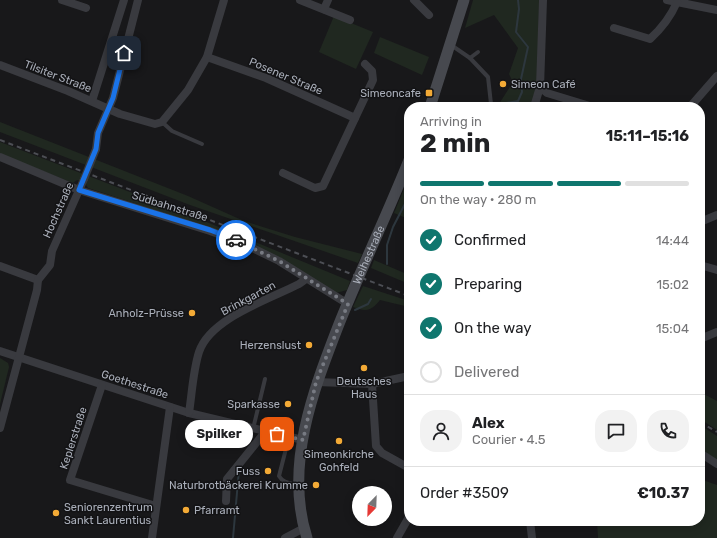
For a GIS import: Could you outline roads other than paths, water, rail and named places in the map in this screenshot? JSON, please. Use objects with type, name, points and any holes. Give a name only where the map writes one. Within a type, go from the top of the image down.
[{"type":"main road","points":[[432,102],[464,0]]},
{"type":"main road","name":"Weihestraße","points":[[306,533],[300,486],[303,440],[316,382],[404,172]]},
{"type":"street","points":[[62,0],[83,5]]},
{"type":"street","points":[[92,101],[124,0]]},
{"type":"street","name":"Hochstraße","points":[[0,428],[2,411],[37,290],[38,280],[50,265],[52,251],[96,149],[98,133],[113,98],[138,0]]},
{"type":"street","points":[[162,122],[188,90],[207,57],[224,0]]},
{"type":"street","points":[[300,0],[350,20]]},
{"type":"street","points":[[324,9],[328,0]]},
{"type":"street","points":[[414,0],[429,16]]},
{"type":"street","points":[[536,102],[540,87],[543,0]]},
{"type":"street","points":[[667,0],[717,10]]},
{"type":"street","points":[[614,28],[650,39],[657,33],[674,9],[677,2]]},
{"type":"street","name":"Posener Straße","points":[[207,57],[266,78],[355,118]]},
{"type":"street","points":[[283,173],[316,188],[323,186],[373,80],[372,71],[365,64]]},
{"type":"street","name":"Tilsiter Straße","points":[[0,65],[92,101],[107,109],[155,124],[162,122]]},
{"type":"street","points":[[694,102],[717,76]]},
{"type":"street","points":[[540,87],[547,93],[577,102]]},
{"type":"street","name":"Südbahnstraße","points":[[0,157],[79,190],[210,230],[238,241],[279,261],[348,304]]},
{"type":"street","points":[[705,220],[717,215]]},
{"type":"street","points":[[0,266],[38,280]]},
{"type":"street","points":[[705,266],[717,270]]},
{"type":"street","name":"Brinkgarten","points":[[189,413],[199,351],[212,332],[233,316],[300,284],[306,279]]},
{"type":"street","points":[[705,337],[717,332]]},
{"type":"street","name":"Goethestraße","points":[[0,351],[189,413],[303,440]]},
{"type":"street","points":[[316,382],[372,384],[404,377]]},
{"type":"street","points":[[372,384],[376,446],[382,453],[404,465]]},
{"type":"street","name":"Keplerstraße","points":[[102,385],[70,480],[156,506]]},
{"type":"street","points":[[152,538],[170,407]]},
{"type":"street","points":[[226,501],[227,480],[265,432]]},
{"type":"street","points":[[705,456],[717,464]]},
{"type":"street","points":[[397,538],[404,526]]},
{"type":"street","points":[[531,526],[532,538]]},
{"type":"street","points":[[285,538],[306,533]]},
{"type":"lane","points":[[451,45],[470,58],[488,77],[491,102]]},
{"type":"lane","points":[[470,58],[478,52]]},
{"type":"lane","points":[[162,122],[172,131],[202,144]]},
{"type":"lane","points":[[252,429],[265,379]]},
{"type":"lane","points":[[288,437],[279,476],[287,483],[300,486]]},
{"type":"waterway","points":[[512,102],[518,101],[522,92],[521,79],[528,47],[516,32],[519,9],[518,0]]},
{"type":"waterway","points":[[387,264],[387,245],[393,227],[404,206]]},
{"type":"waterway","points":[[355,310],[368,304],[371,299]]},
{"type":"waterway","points":[[233,538],[239,470]]},
{"type":"railway","points":[[0,140],[404,294]]},
{"type":"railway","points":[[705,425],[717,432]]},
{"type":"place","name":"Simeon Café","points":[[503,84]]},
{"type":"place","name":"Simeoncafe","points":[[429,93]]},
{"type":"place","name":"Anholz-Prüsse","points":[[192,313]]},
{"type":"place","name":"Herzenslust","points":[[309,345]]},
{"type":"place","name":"Deutsches Haus","points":[[364,368]]},
{"type":"place","name":"Sparkasse","points":[[288,404]]},
{"type":"place","name":"Spilker","points":[[277,434]]},
{"type":"place","name":"Simeonkirche Gohfeld","points":[[339,441]]},
{"type":"place","name":"Fuss","points":[[268,471]]},
{"type":"place","name":"Naturbrotbäckerei Krumme","points":[[316,485]]},
{"type":"place","name":"Pfarramt","points":[[186,510]]},
{"type":"place","name":"Seniorenzentrum Sankt Laurentius","points":[[56,513]]}]
